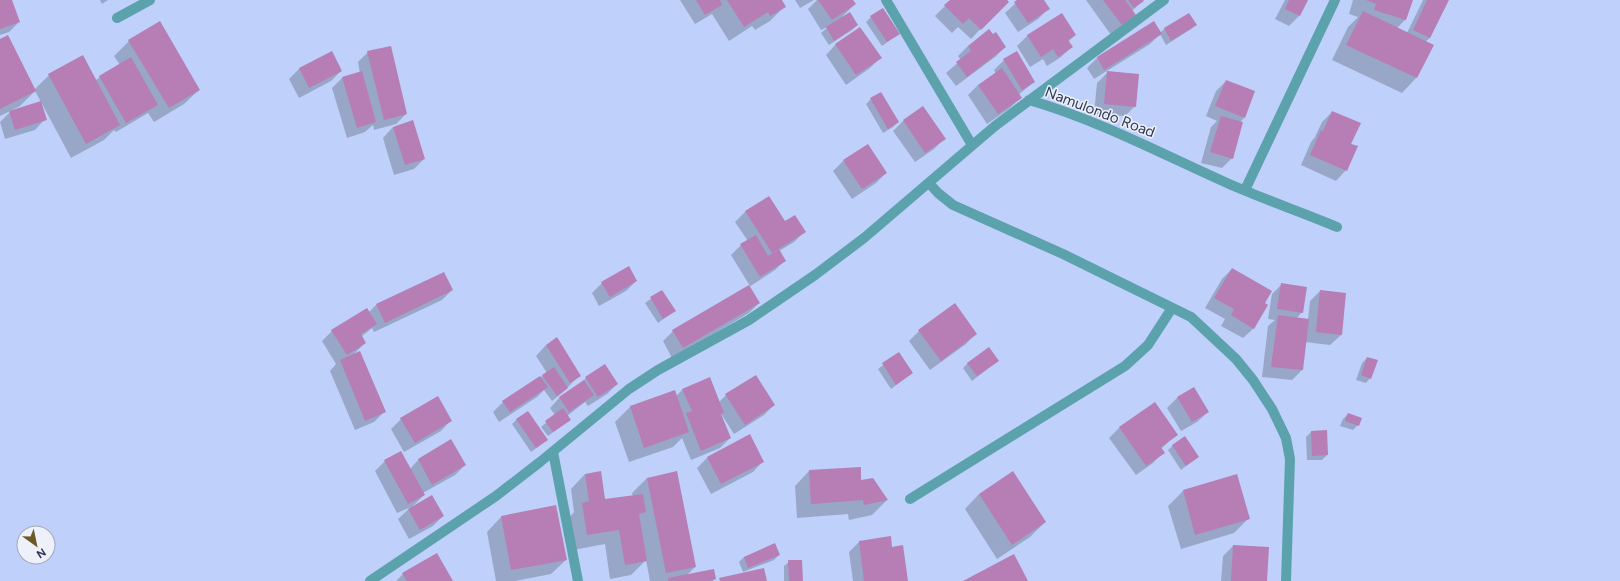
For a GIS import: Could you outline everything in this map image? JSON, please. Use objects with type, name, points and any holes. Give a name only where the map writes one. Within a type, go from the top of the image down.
[{"type":"street","points":[[117,18],[150,0]]},
{"type":"street","points":[[886,0],[972,145]]},
{"type":"street","points":[[1029,100],[1164,0]]},
{"type":"street","points":[[1245,190],[1335,0]]},
{"type":"street","name":"Namulondo Road","points":[[370,581],[496,496],[553,452],[629,389],[658,370],[750,320],[815,275],[864,238],[972,145],[1029,100],[1081,118],[1245,190],[1337,227]]},
{"type":"street","points":[[929,182],[938,193],[953,205],[1063,254],[1191,317],[1236,359],[1253,380],[1272,409],[1286,438],[1290,466],[1286,581]]},
{"type":"street","points":[[910,499],[1125,366],[1148,345],[1172,308]]},
{"type":"street","points":[[553,452],[566,512],[578,581]]},
{"type":"building","points":[[0,0],[12,0],[20,22],[0,29]]},
{"type":"building","points":[[696,0],[720,0],[722,5],[705,15]]},
{"type":"building","points":[[727,0],[782,0],[786,7],[770,16],[768,12],[744,27]]},
{"type":"building","points":[[818,0],[853,0],[856,4],[832,20]]},
{"type":"building","points":[[950,0],[1007,0],[1009,2],[981,30],[969,18],[963,24],[944,5]]},
{"type":"building","points":[[1017,0],[1044,0],[1050,9],[1028,23],[1014,2]]},
{"type":"building","points":[[1103,0],[1125,0],[1136,15],[1122,25]]},
{"type":"building","points":[[1128,0],[1143,0],[1144,1],[1134,8]]},
{"type":"building","points":[[1289,0],[1308,0],[1300,16],[1285,9]]},
{"type":"building","points":[[1366,0],[1413,0],[1406,20],[1374,10],[1376,4]]},
{"type":"building","points":[[1427,0],[1449,0],[1430,38],[1413,30]]},
{"type":"building","points":[[883,8],[900,34],[887,42],[870,16]]},
{"type":"building","points":[[1363,11],[1434,45],[1417,78],[1346,45]]},
{"type":"building","points":[[850,12],[858,25],[834,41],[826,27]]},
{"type":"building","points":[[1062,13],[1076,35],[1068,40],[1073,47],[1058,57],[1053,49],[1041,57],[1027,35]]},
{"type":"building","points":[[1189,13],[1197,25],[1171,41],[1164,28]]},
{"type":"building","points":[[160,21],[200,90],[169,108],[128,40]]},
{"type":"building","points":[[1154,21],[1162,34],[1104,70],[1097,57]]},
{"type":"building","points":[[860,27],[882,58],[856,75],[835,44]]},
{"type":"building","points":[[989,29],[993,34],[996,32],[1006,47],[967,77],[956,62],[971,51],[968,46]]},
{"type":"building","points":[[8,35],[36,91],[0,109],[0,39]]},
{"type":"building","points":[[391,46],[407,114],[384,120],[367,51]]},
{"type":"building","points":[[332,51],[342,71],[309,88],[299,68]]},
{"type":"building","points":[[1017,51],[1035,82],[1022,90],[1003,59]]},
{"type":"building","points":[[83,55],[120,125],[86,144],[48,74]]},
{"type":"building","points":[[131,57],[158,105],[126,123],[99,76]]},
{"type":"building","points":[[1002,68],[1022,98],[998,114],[978,85]]},
{"type":"building","points":[[362,71],[376,122],[357,128],[342,77]]},
{"type":"building","points":[[1107,71],[1139,74],[1136,107],[1104,104]]},
{"type":"building","points":[[1226,80],[1255,91],[1245,118],[1215,106]]},
{"type":"building","points":[[881,92],[899,122],[888,129],[870,98]]},
{"type":"building","points":[[41,101],[47,120],[15,130],[9,111]]},
{"type":"building","points":[[923,106],[946,139],[925,153],[903,120]]},
{"type":"building","points":[[1332,111],[1361,123],[1351,144],[1358,146],[1347,171],[1310,155],[1321,130],[1323,131]]},
{"type":"building","points":[[1221,116],[1243,122],[1233,159],[1210,152]]},
{"type":"building","points":[[413,120],[425,159],[405,165],[393,127]]},
{"type":"building","points":[[868,144],[887,173],[862,189],[843,160]]},
{"type":"building","points":[[769,196],[785,221],[795,215],[806,232],[772,253],[745,211]]},
{"type":"building","points":[[756,235],[768,256],[779,249],[786,261],[760,277],[740,244]]},
{"type":"building","points":[[629,266],[637,281],[610,297],[601,282]]},
{"type":"building","points":[[1232,268],[1272,291],[1265,303],[1268,305],[1254,329],[1231,315],[1234,309],[1214,298]]},
{"type":"building","points":[[444,272],[453,290],[385,323],[376,304]]},
{"type":"building","points":[[1281,283],[1307,287],[1303,313],[1277,309]]},
{"type":"building","points":[[749,285],[760,303],[683,348],[672,330]]},
{"type":"building","points":[[662,290],[676,311],[663,319],[650,297]]},
{"type":"building","points":[[1320,290],[1346,293],[1342,335],[1316,332]]},
{"type":"building","points":[[955,303],[977,334],[941,361],[918,330]]},
{"type":"building","points":[[367,308],[377,324],[361,334],[366,343],[347,355],[331,330]]},
{"type":"building","points":[[1278,315],[1309,319],[1303,370],[1271,367]]},
{"type":"building","points":[[557,337],[581,376],[570,383],[546,345]]},
{"type":"building","points":[[989,347],[999,361],[977,376],[967,363]]},
{"type":"building","points":[[360,351],[386,412],[365,421],[340,360]]},
{"type":"building","points":[[899,352],[913,373],[896,385],[882,363]]},
{"type":"building","points":[[1367,357],[1378,360],[1371,379],[1361,375]]},
{"type":"building","points":[[605,364],[618,384],[598,397],[585,377]]},
{"type":"building","points":[[554,367],[568,388],[557,396],[542,375]]},
{"type":"building","points":[[756,375],[775,405],[745,425],[725,394]]},
{"type":"building","points":[[540,376],[548,387],[510,412],[502,401]]},
{"type":"building","points":[[710,377],[724,413],[721,414],[731,438],[701,451],[686,413],[692,411],[682,389]]},
{"type":"building","points":[[584,380],[594,395],[569,412],[559,397]]},
{"type":"building","points":[[1194,387],[1209,412],[1192,422],[1177,397]]},
{"type":"building","points":[[675,390],[689,432],[644,448],[630,406]]},
{"type":"building","points":[[438,396],[452,421],[415,443],[400,418]]},
{"type":"building","points":[[1155,402],[1178,435],[1161,447],[1165,453],[1146,466],[1119,427]]},
{"type":"building","points":[[563,408],[571,420],[553,432],[545,421]]},
{"type":"building","points":[[528,411],[548,440],[536,448],[516,419]]},
{"type":"building","points":[[1348,413],[1362,418],[1359,426],[1345,421]]},
{"type":"building","points":[[1327,430],[1328,455],[1312,456],[1311,431]]},
{"type":"building","points":[[750,434],[764,462],[721,484],[707,457]]},
{"type":"building","points":[[1185,436],[1199,457],[1186,466],[1172,445]]},
{"type":"building","points":[[451,439],[466,465],[432,485],[418,459]]},
{"type":"building","points":[[401,451],[425,495],[408,504],[384,460]]},
{"type":"building","points":[[861,467],[861,480],[873,478],[888,500],[864,505],[863,500],[811,504],[809,470]]},
{"type":"building","points":[[601,471],[605,499],[643,494],[646,512],[639,514],[647,561],[625,565],[619,530],[587,535],[582,503],[589,501],[585,474]]},
{"type":"building","points":[[677,471],[696,567],[666,573],[647,478]]},
{"type":"building","points":[[1013,471],[1046,522],[1012,545],[979,494]]},
{"type":"building","points":[[1237,474],[1250,519],[1195,535],[1183,490]]},
{"type":"building","points":[[432,495],[444,516],[420,530],[408,509]]},
{"type":"building","points":[[556,505],[567,560],[511,570],[501,516]]},
{"type":"building","points":[[891,536],[892,547],[903,545],[908,581],[864,581],[859,541]]},
{"type":"building","points":[[775,543],[780,555],[748,568],[744,557]]},
{"type":"building","points":[[1233,545],[1269,547],[1267,581],[1231,581]]},
{"type":"building","points":[[437,553],[453,581],[407,581],[402,573]]},
{"type":"building","points":[[1014,554],[1028,581],[963,581]]},
{"type":"building","points":[[788,560],[802,560],[803,581],[789,581]]},
{"type":"building","points":[[764,568],[767,581],[720,581],[719,578]]},
{"type":"building","points":[[714,569],[716,579],[709,581],[668,581],[668,578]]}]
